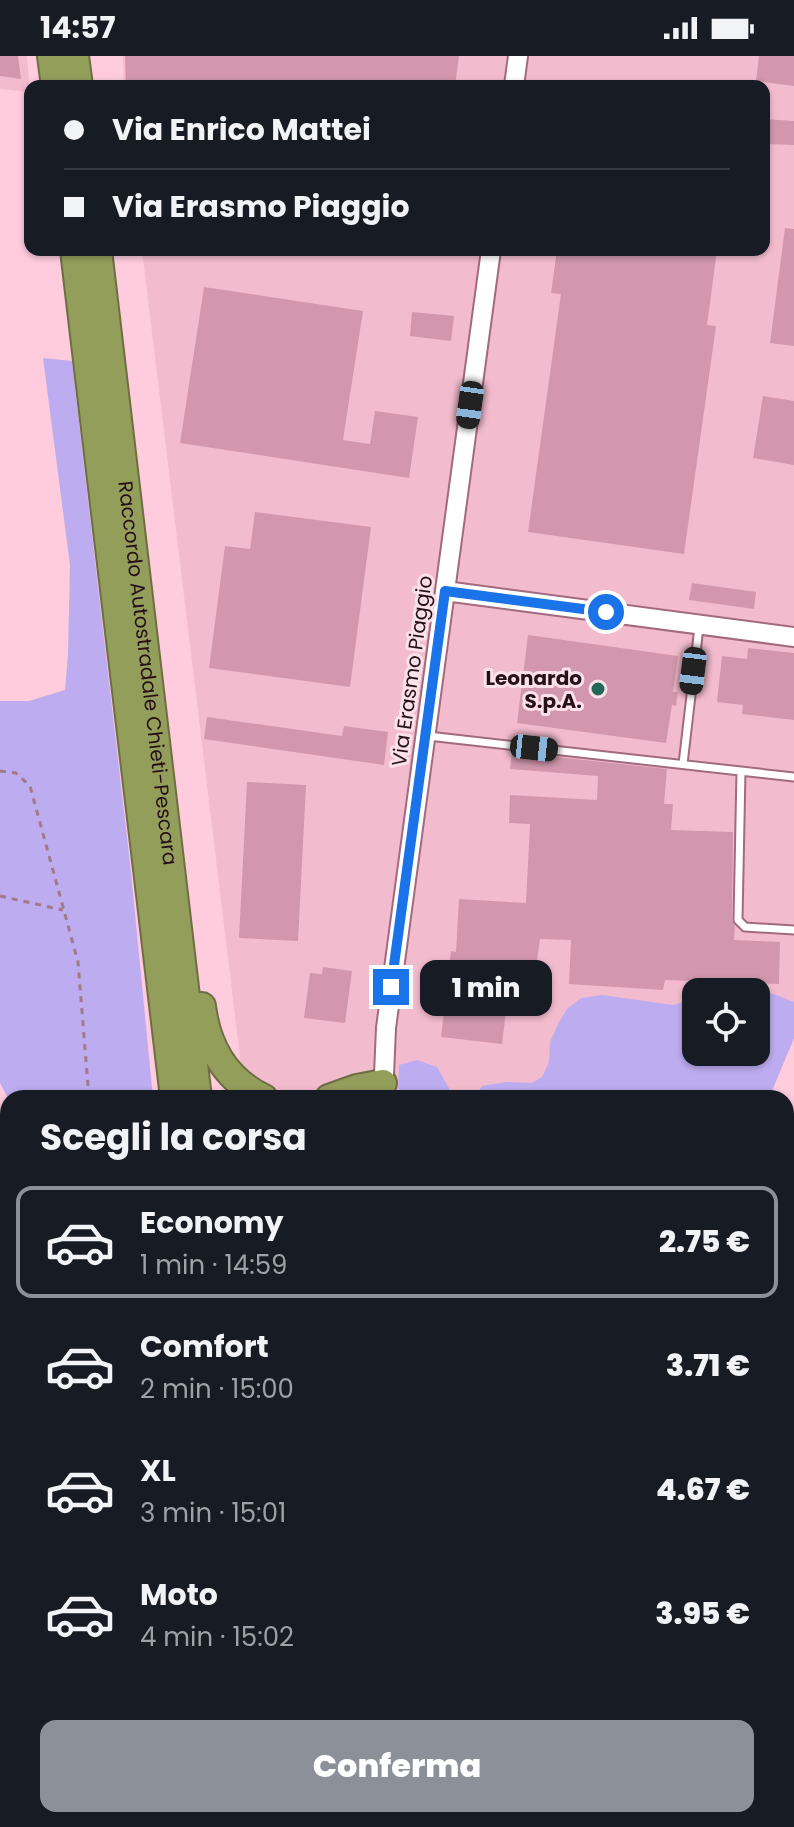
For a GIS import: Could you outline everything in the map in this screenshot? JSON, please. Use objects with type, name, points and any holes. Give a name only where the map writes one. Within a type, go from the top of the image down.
[{"type":"highway","points":[[51,56],[54,80]]},
{"type":"highway","points":[[75,56],[78,80]]},
{"type":"highway","name":"Raccordo Autostradale Chieti-Pescara","points":[[75,256],[173,1090]]},
{"type":"highway","name":"Raccordo Autostradale Chieti-Pescara","points":[[99,256],[197,1090]]},
{"type":"highway","points":[[176,914],[194,932],[203,1014],[213,1050],[224,1068],[250,1090]]},
{"type":"highway","points":[[351,1090],[374,1090]]},
{"type":"street","points":[[515,80],[518,56]]},
{"type":"street","name":"Via Erasmo Piaggio","points":[[383,1090],[386,1028],[490,256]]},
{"type":"street","points":[[445,591],[794,637]]},
{"type":"lane","points":[[683,764],[699,625]]},
{"type":"lane","points":[[426,735],[794,777]]},
{"type":"lane","points":[[741,771],[738,920],[745,927],[794,930]]},
{"type":"path","points":[[0,771],[16,773],[30,786],[78,962],[88,1090]]},
{"type":"path","points":[[0,896],[63,910]]},
{"type":"shaded area","points":[[0,56],[27,56],[29,80],[24,80],[24,91],[0,89]]},
{"type":"shaded area","points":[[123,56],[794,56],[794,1038],[772,1090],[244,1090],[143,256],[770,256],[770,80],[124,80]]},
{"type":"shaded area","points":[[43,358],[72,361],[131,872],[152,1090],[4,1090],[0,1083],[0,701],[29,701],[65,690],[70,565]]},
{"type":"shaded area","points":[[770,993],[794,1002],[794,1038],[772,1090],[480,1090],[482,1086],[506,1082],[532,1083],[542,1077],[549,1062],[550,1042],[559,1022],[567,1009],[581,998],[602,995],[673,1005],[682,1003],[682,1066],[770,1066]]},
{"type":"shaded area","points":[[417,1060],[437,1067],[449,1090],[398,1090],[399,1065]]},
{"type":"building","points":[[0,56],[18,56],[21,79],[0,76]]},
{"type":"building","points":[[125,56],[459,56],[456,80],[126,80]]},
{"type":"building","points":[[759,56],[794,56],[794,86],[756,80]]},
{"type":"building","points":[[770,119],[794,121],[794,145],[770,144]]},
{"type":"building","points":[[785,228],[794,229],[794,346],[770,343]]},
{"type":"building","points":[[556,256],[716,256],[707,325],[716,326],[684,554],[528,532],[561,294],[551,293]]},
{"type":"building","points":[[204,287],[363,311],[343,440],[370,444],[375,411],[418,417],[409,478],[180,443]]},
{"type":"building","points":[[412,312],[454,316],[451,341],[410,336]]},
{"type":"building","points":[[763,396],[794,401],[794,465],[753,458]]},
{"type":"building","points":[[255,512],[371,527],[350,687],[209,668],[225,546],[250,549]]},
{"type":"building","points":[[692,583],[756,592],[754,609],[689,600]]},
{"type":"building","points":[[528,635],[678,656],[673,692],[678,692],[676,706],[672,705],[666,743],[517,723]]},
{"type":"building","points":[[748,648],[794,653],[794,720],[742,714],[743,705],[717,702],[722,656],[747,659]]},
{"type":"building","points":[[207,717],[342,736],[344,726],[388,732],[384,765],[204,739]]},
{"type":"building","points":[[512,752],[667,769],[664,804],[673,804],[671,830],[733,832],[734,940],[780,942],[779,984],[770,984],[770,978],[682,978],[682,981],[665,980],[663,990],[569,984],[571,940],[540,939],[533,990],[509,987],[502,1044],[441,1037],[451,951],[456,952],[459,899],[526,903],[530,824],[509,823],[510,795],[597,800],[598,776],[510,769]]},
{"type":"building","points":[[247,782],[306,785],[298,941],[239,938]]},
{"type":"building","points":[[323,967],[352,971],[345,1023],[304,1018],[310,973],[322,974]]},
{"type":"place","name":"Leonardo S.p.A.","points":[[598,689]]},
{"type":"route","points":[[391,987],[445,591],[606,612]]}]
